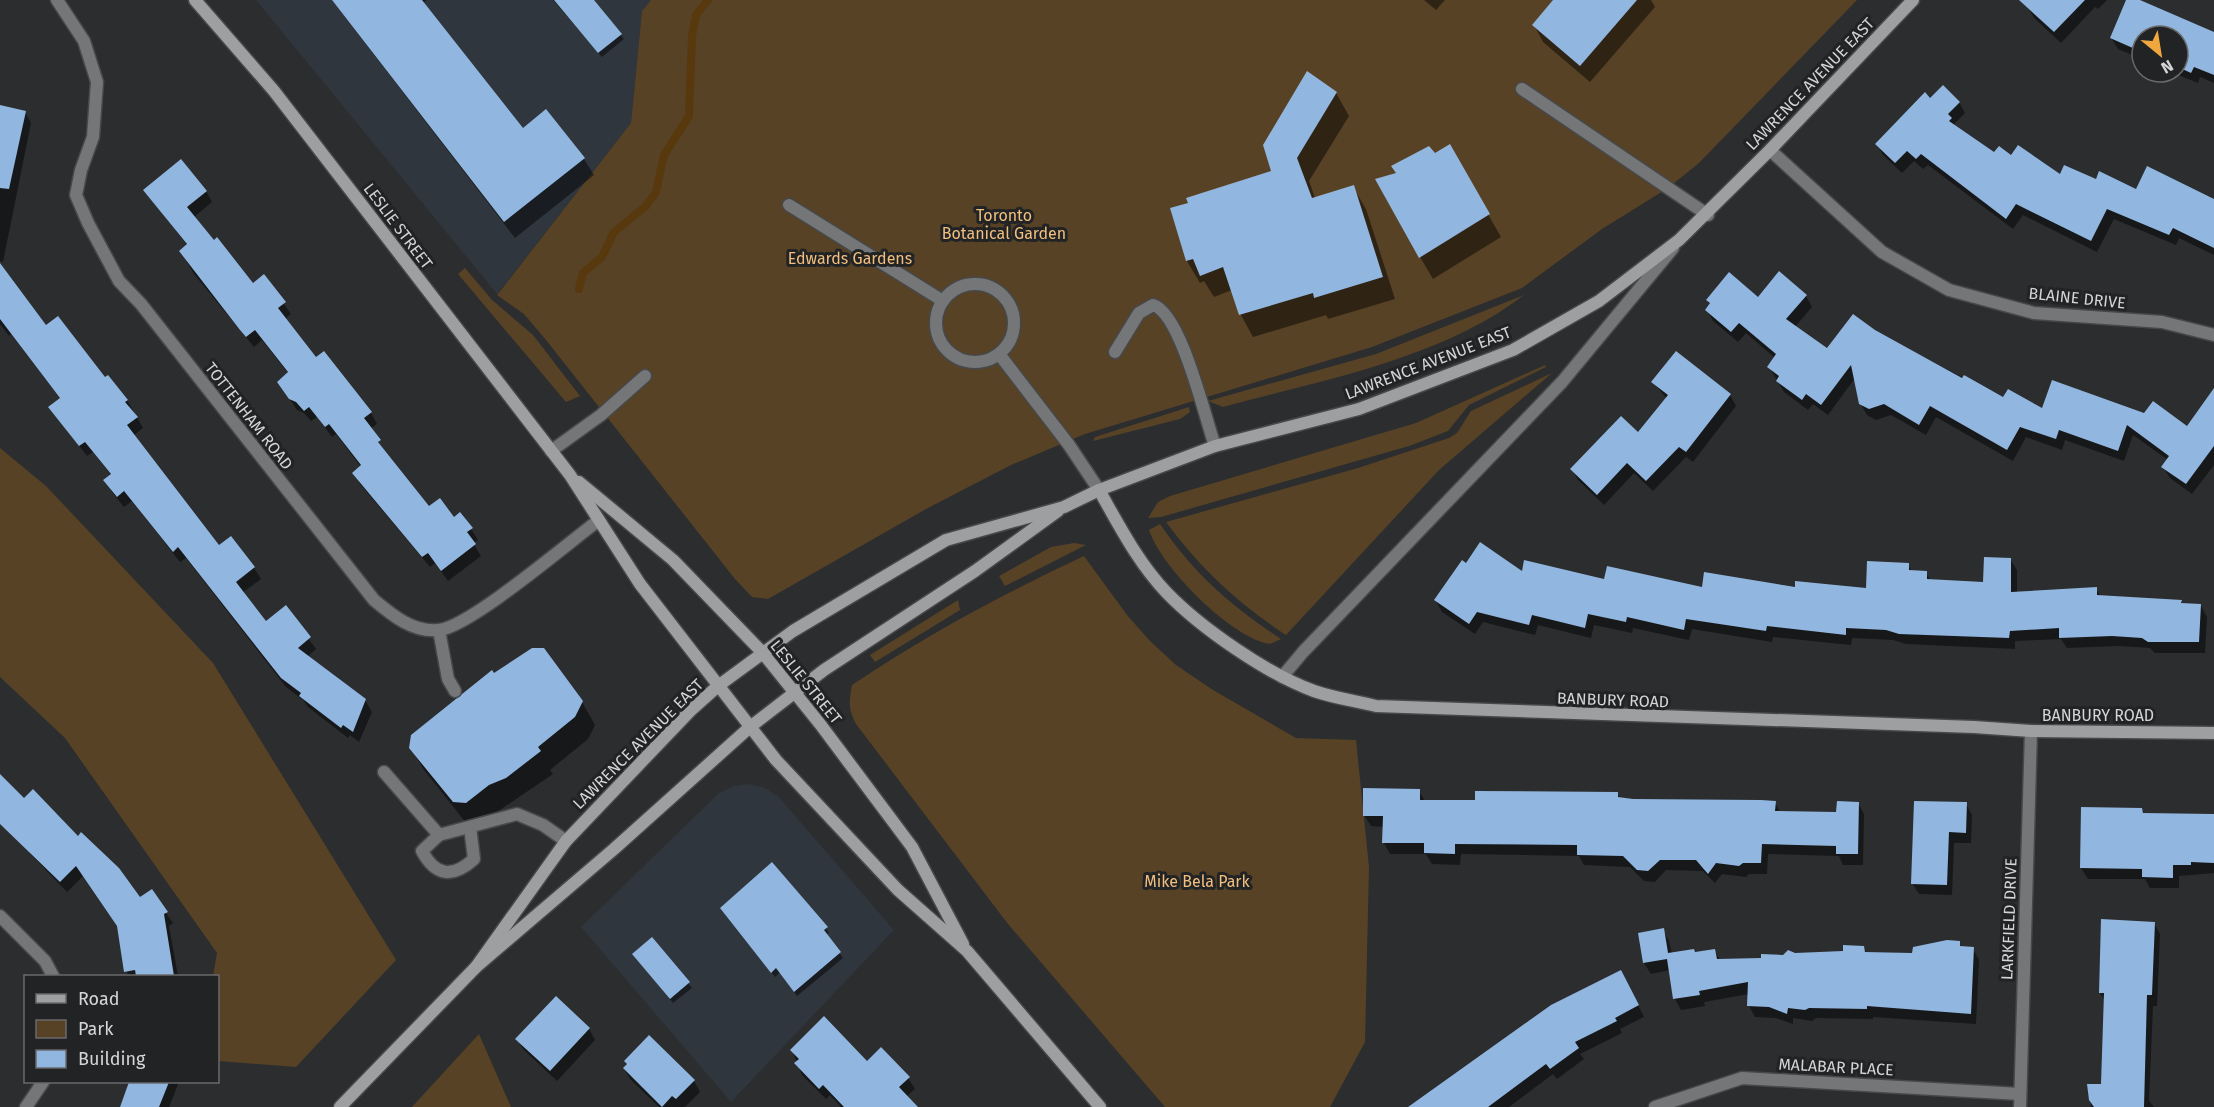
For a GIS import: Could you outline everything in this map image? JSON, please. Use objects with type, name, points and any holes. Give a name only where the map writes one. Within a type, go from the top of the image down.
[{"type":"main road","name":"LESLIE STREET","points":[[195,0],[274,91],[570,475],[640,584],[776,760],[898,890],[967,951],[1100,1107]]},
{"type":"main road","name":"LAWRENCE AVENUE EAST","points":[[340,1107],[476,967],[794,691],[975,571],[1064,507],[1099,490],[1215,446],[1359,409],[1514,350],[1599,301],[1679,240],[1708,214],[1913,0]]},
{"type":"main road","name":"LESLIE STREET","points":[[570,475],[673,560],[762,652],[912,847],[967,951]]},
{"type":"main road","name":"BANBURY ROAD","points":[[1099,490],[1131,545],[1166,592],[1207,628],[1282,677],[1315,692],[1376,706],[1974,727],[2031,731],[2214,733]]},
{"type":"main road","name":"LAWRENCE AVENUE EAST","points":[[476,967],[566,841],[690,711],[718,686],[762,652],[946,540],[1064,507]]},
{"type":"street","name":"TOTTENHAM ROAD","points":[[57,0],[84,41],[98,82],[93,137],[81,170],[76,195],[88,223],[119,280],[141,304],[374,600],[399,621],[439,630]]},
{"type":"street","points":[[1522,88],[1708,214]]},
{"type":"street","name":"BLAINE DRIVE","points":[[1770,150],[1882,252],[1949,290],[2034,314],[2162,322],[2214,335]]},
{"type":"street","points":[[789,205],[943,300]]},
{"type":"street","name":"LAWRENCE AVENUE EAST","points":[[1282,677],[1311,643],[1562,382],[1679,240]]},
{"type":"street","points":[[962,286],[986,286],[1005,300],[1013,318],[1011,338],[999,354],[977,362],[965,361],[945,348],[938,338],[936,325],[943,300],[962,286]]},
{"type":"street","points":[[1115,352],[1141,311],[1153,305],[1163,310],[1182,342],[1215,446]]},
{"type":"street","points":[[999,354],[1069,445],[1099,490]]},
{"type":"street","points":[[551,451],[601,415],[645,376]]},
{"type":"street","points":[[455,691],[448,679],[439,630],[468,619],[598,520]]},
{"type":"street","name":"LARKFIELD DRIVE","points":[[2020,1101],[2031,731]]},
{"type":"street","points":[[384,772],[439,835]]},
{"type":"street","points":[[470,827],[474,859],[461,871],[443,872],[429,863],[422,851],[439,835],[517,814],[543,825],[566,841]]},
{"type":"street","points":[[0,916],[45,962],[52,975]]},
{"type":"street","name":"MALABAR PLACE","points":[[1655,1107],[1742,1078],[2020,1101]]},
{"type":"street","points":[[26,1107],[42,1083]]},
{"type":"shaded area","points":[[256,0],[651,0],[642,11],[631,123],[497,294]]},
{"type":"shaded area","points":[[748,784],[763,787],[778,796],[894,930],[731,1102],[581,927],[719,793],[734,786]]},
{"type":"green space","name":"Edwards Gardens","points":[[651,0],[1857,0],[1699,163],[1668,188],[1602,229],[1522,288],[1372,347],[1085,434],[1011,465],[926,509],[768,599],[752,597],[735,579],[546,340],[524,314],[497,295],[631,123],[642,11]]},
{"type":"green space","points":[[465,268],[492,300],[533,335],[580,396],[566,402],[458,274]]},
{"type":"green space","points":[[1524,295],[1491,317],[1456,336],[1380,365],[1223,407],[1208,401],[1376,354]]},
{"type":"green space","points":[[1545,365],[1546,367],[1469,405],[1448,431],[1409,446],[1161,517],[1148,518],[1158,502],[1170,496],[1416,423]]},
{"type":"green space","points":[[1552,373],[1439,470],[1286,635],[1236,598],[1206,570],[1166,522],[1358,468],[1449,438],[1457,433],[1471,411]]},
{"type":"green space","points":[[1189,407],[1190,412],[1180,419],[1093,441],[1095,437]]},
{"type":"green space","points":[[0,448],[46,486],[213,663],[396,960],[296,1067],[219,1061],[219,975],[213,975],[217,953],[65,738],[0,677]]},
{"type":"green space","points":[[1160,524],[1186,559],[1214,588],[1281,639],[1270,644],[1254,639],[1236,629],[1199,599],[1167,563],[1156,545],[1149,530]]},
{"type":"green space","points":[[1074,543],[1086,545],[1005,586],[999,576],[1051,547]]},
{"type":"green space","name":"Mike Bela Park","points":[[1084,556],[1127,615],[1176,665],[1213,690],[1296,738],[1356,740],[1369,867],[1365,1042],[1330,1107],[1165,1107],[1008,924],[853,719],[850,705],[852,685],[965,616]]},
{"type":"green space","points":[[958,600],[960,610],[875,662],[870,655]]},
{"type":"green space","points":[[479,1034],[511,1107],[412,1107]]},
{"type":"building","points":[[332,0],[422,0],[523,128],[546,109],[585,158],[504,222]]},
{"type":"building","points":[[554,0],[594,0],[622,34],[598,53]]},
{"type":"building","points":[[1553,0],[1637,0],[1580,66],[1532,25]]},
{"type":"building","points":[[2019,0],[2085,0],[2054,32]]},
{"type":"building","points":[[2126,0],[2140,0],[2214,32],[2214,75],[2194,67],[2190,73],[2190,24],[2130,24],[2130,47],[2110,38]]},
{"type":"building","points":[[1307,71],[1337,92],[1297,158],[1312,198],[1354,185],[1383,277],[1314,298],[1313,293],[1239,315],[1223,267],[1200,276],[1193,259],[1186,261],[1170,208],[1188,203],[1186,198],[1271,171],[1263,145]]},
{"type":"building","points":[[1943,85],[1960,102],[1948,114],[1952,118],[1949,121],[1994,152],[1999,146],[2011,155],[2018,145],[2060,174],[2064,165],[2096,179],[2099,171],[2136,189],[2147,166],[2214,199],[2214,248],[2173,228],[2169,235],[2107,209],[2091,241],[2016,204],[2006,219],[1921,154],[1916,159],[1907,151],[1895,163],[1875,144],[1925,92],[1930,98]]},
{"type":"building","points":[[0,105],[26,111],[9,189],[0,188]]},
{"type":"building","points":[[1450,144],[1490,214],[1419,258],[1375,179],[1396,173],[1391,166],[1429,146],[1435,153]]},
{"type":"building","points":[[181,159],[207,191],[187,207],[214,240],[217,237],[253,283],[264,274],[286,302],[278,308],[316,357],[324,351],[372,412],[364,418],[381,440],[378,442],[429,506],[440,498],[454,517],[460,512],[473,528],[467,532],[476,544],[441,571],[428,553],[422,557],[352,473],[361,465],[329,424],[325,427],[309,407],[304,411],[296,402],[289,399],[277,382],[288,372],[255,330],[246,337],[179,251],[187,244],[143,190]]},
{"type":"building","points":[[0,263],[46,325],[58,316],[105,377],[108,375],[128,400],[125,402],[138,417],[127,425],[219,545],[231,536],[255,567],[236,582],[266,621],[286,605],[311,637],[298,648],[366,699],[353,732],[343,725],[341,728],[299,696],[301,693],[281,678],[178,547],[173,552],[124,491],[117,497],[103,480],[111,474],[85,442],[79,446],[48,407],[60,398],[0,319]]},
{"type":"building","points":[[1779,271],[1807,295],[1786,319],[1827,348],[1853,314],[1875,330],[1962,378],[1964,375],[2003,397],[2008,389],[2042,408],[2052,380],[2144,413],[2153,401],[2187,426],[2214,388],[2214,446],[2186,484],[2161,467],[2169,456],[2127,425],[2118,451],[2059,430],[2056,439],[2020,427],[2007,450],[1930,406],[1919,425],[1884,404],[1869,409],[1859,404],[1851,365],[1821,405],[1806,394],[1802,400],[1776,381],[1779,376],[1767,367],[1776,354],[1739,323],[1731,332],[1705,310],[1710,303],[1706,300],[1729,272],[1758,297]]},
{"type":"building","points":[[1676,351],[1731,394],[1686,452],[1679,447],[1646,481],[1627,463],[1597,495],[1570,469],[1621,416],[1638,432],[1668,395],[1651,382]]},
{"type":"building","points":[[1480,542],[1522,571],[1524,560],[1604,579],[1607,566],[1702,587],[1704,572],[1795,587],[1795,581],[1866,588],[1867,561],[1909,563],[1909,570],[1927,571],[1927,579],[1983,582],[1984,557],[2011,558],[2011,592],[2097,587],[2097,595],[2182,600],[2181,603],[2201,604],[2199,642],[2148,642],[2142,638],[2112,636],[2059,638],[2059,628],[2010,631],[2009,638],[1899,634],[1886,630],[1846,628],[1846,635],[1767,626],[1766,631],[1686,619],[1684,630],[1627,617],[1626,622],[1588,614],[1585,628],[1532,615],[1529,625],[1477,612],[1469,624],[1434,600],[1462,560],[1466,563]]},
{"type":"building","points":[[532,648],[544,648],[583,701],[575,717],[538,747],[541,751],[506,778],[489,785],[466,803],[453,802],[409,748],[411,735],[492,670],[494,673]]},
{"type":"building","points":[[0,774],[24,798],[33,789],[78,836],[81,832],[119,868],[140,897],[152,889],[168,912],[164,914],[174,975],[136,975],[135,970],[124,972],[117,926],[76,866],[60,882],[0,824]]},
{"type":"building","points":[[1363,788],[1420,789],[1420,800],[1475,800],[1475,791],[1618,792],[1618,797],[1633,799],[1776,801],[1775,811],[1836,812],[1837,801],[1859,802],[1858,854],[1836,854],[1836,846],[1762,844],[1761,863],[1743,863],[1739,866],[1716,863],[1708,874],[1696,860],[1660,860],[1648,871],[1637,870],[1623,856],[1577,855],[1577,845],[1455,844],[1455,854],[1424,853],[1424,843],[1382,843],[1383,816],[1363,816]]},
{"type":"building","points":[[1914,801],[1967,802],[1966,833],[1949,832],[1947,885],[1911,884]]},
{"type":"building","points":[[2081,807],[2142,808],[2143,813],[2214,814],[2214,863],[2191,862],[2191,865],[2173,865],[2173,878],[2142,877],[2142,869],[2080,868]]},
{"type":"building","points":[[772,862],[828,927],[824,930],[841,952],[794,992],[776,968],[771,973],[720,908]]},
{"type":"building","points":[[2101,919],[2155,922],[2152,995],[2147,995],[2144,1107],[2094,1107],[2089,1100],[2087,1084],[2101,1084],[2104,993],[2099,993]]},
{"type":"building","points":[[1664,928],[1668,953],[1715,949],[1717,959],[1761,958],[1761,954],[1783,955],[1788,950],[1795,953],[1843,951],[1843,945],[1864,946],[1865,952],[1912,953],[1913,947],[1947,940],[1960,941],[1960,946],[1974,947],[1971,1014],[1867,1006],[1867,1009],[1788,1008],[1787,1014],[1769,1007],[1747,1006],[1748,982],[1699,991],[1700,995],[1673,999],[1667,959],[1643,963],[1638,933]]},
{"type":"building","points":[[652,937],[690,982],[670,999],[632,954]]},
{"type":"building","points":[[1621,970],[1639,1005],[1615,1018],[1617,1021],[1575,1042],[1579,1048],[1550,1069],[1546,1064],[1488,1107],[1408,1107],[1551,1005]]},
{"type":"building","points":[[556,996],[590,1028],[550,1071],[515,1039]]},
{"type":"building","points":[[824,1016],[867,1061],[881,1047],[910,1077],[899,1087],[918,1107],[844,1107],[823,1085],[819,1089],[794,1063],[799,1059],[790,1050]]},
{"type":"building","points":[[649,1035],[695,1080],[676,1099],[672,1096],[662,1107],[623,1068],[627,1064],[624,1061]]},
{"type":"building","points":[[129,1083],[169,1083],[159,1107],[120,1107]]},
{"type":"waterway","points":[[579,289],[583,273],[602,257],[614,232],[646,206],[656,192],[664,155],[689,116],[692,36],[696,15],[708,0]]},
{"type":"park label","name":"Toronto Botanical Garden","points":[[1004,224]]}]
